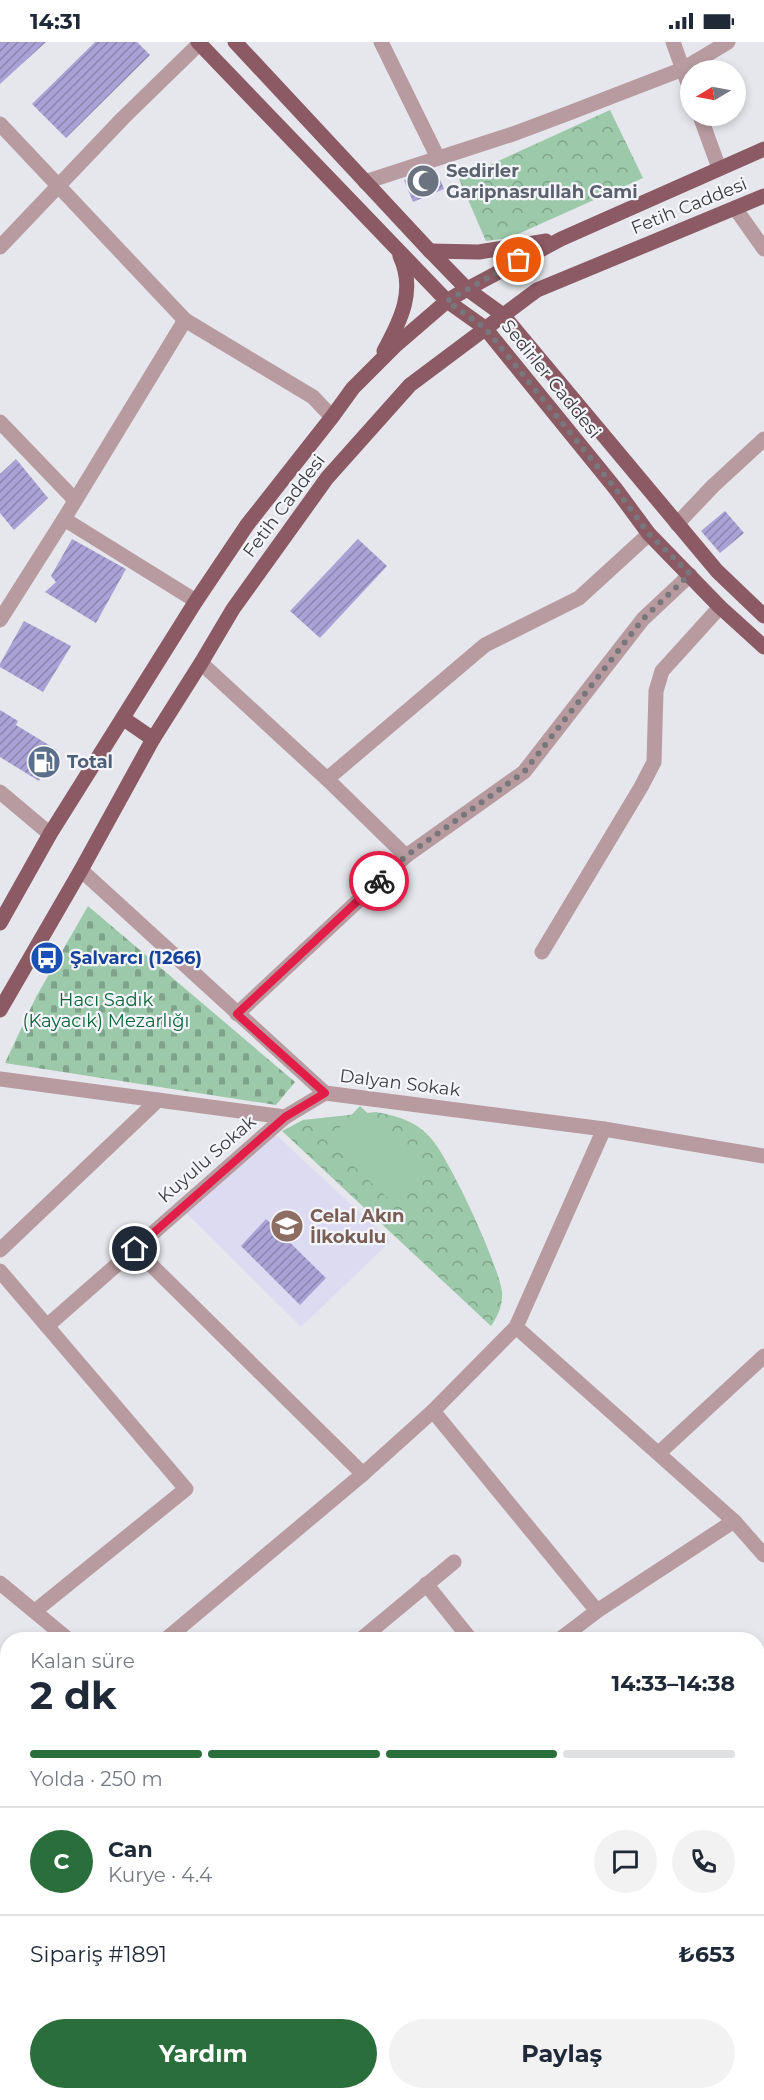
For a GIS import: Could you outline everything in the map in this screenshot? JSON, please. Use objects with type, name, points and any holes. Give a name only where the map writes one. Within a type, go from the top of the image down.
[{"type":"main road","name":"Sedirler Caddesi","points":[[235,42],[467,289],[503,315],[717,571],[764,616]]},
{"type":"main road","name":"Sedirler Caddesi","points":[[199,43],[447,301],[485,328],[615,488],[649,534],[720,607],[764,647]]},
{"type":"main road","name":"Fetih Caddesi","points":[[0,923],[50,834],[196,601],[248,525],[353,388],[447,301],[467,289],[561,238],[764,149]]},
{"type":"main road","name":"Fetih Caddesi","points":[[0,1010],[153,739],[232,609],[327,477],[410,385],[537,290],[764,196]]},
{"type":"main road","points":[[430,251],[479,252],[561,238]]},
{"type":"main road","points":[[377,364],[406,301],[406,270],[398,250]]},
{"type":"main road","points":[[124,719],[153,739]]},
{"type":"street","points":[[381,42],[438,158]]},
{"type":"street","points":[[673,42],[680,61]]},
{"type":"street","points":[[698,60],[728,42]]},
{"type":"street","points":[[0,248],[123,118],[199,43]]},
{"type":"street","points":[[365,182],[513,134],[680,70]]},
{"type":"street","points":[[704,126],[719,168]]},
{"type":"street","points":[[2,130],[185,320],[313,397],[332,417]]},
{"type":"street","points":[[735,208],[764,249]]},
{"type":"street","points":[[0,620],[185,320]]},
{"type":"street","points":[[0,422],[75,500]]},
{"type":"street","points":[[677,524],[713,486],[764,439]]},
{"type":"street","points":[[64,519],[196,601]]},
{"type":"street","points":[[327,779],[485,645],[579,598],[649,534]]},
{"type":"street","points":[[237,1014],[406,856],[524,772],[643,619],[690,574]]},
{"type":"street","points":[[542,952],[654,762],[656,691],[662,671],[720,607]]},
{"type":"street","points":[[201,663],[327,779],[406,856]]},
{"type":"street","points":[[0,792],[50,834]]},
{"type":"street","points":[[81,870],[325,1093]]},
{"type":"street","points":[[0,1079],[285,1117]]},
{"type":"street","name":"Dalyan Sokak","points":[[285,1117],[325,1093],[604,1129],[764,1156]]},
{"type":"street","points":[[0,1250],[158,1100]]},
{"type":"street","name":"Kuyulu Sokak","points":[[47,1326],[285,1117]]},
{"type":"street","points":[[175,1632],[363,1474],[432,1411],[516,1327],[604,1129]]},
{"type":"street","points":[[135,1249],[363,1474]]},
{"type":"street","points":[[0,1271],[186,1489],[35,1611]]},
{"type":"street","points":[[516,1327],[734,1521],[764,1555]]},
{"type":"street","points":[[659,1453],[764,1356]]},
{"type":"street","points":[[432,1411],[597,1611]]},
{"type":"street","points":[[569,1632],[597,1611],[734,1521]]},
{"type":"street","points":[[369,1632],[454,1562]]},
{"type":"street","points":[[0,1582],[60,1632]]},
{"type":"street","points":[[426,1584],[465,1632]]},
{"type":"shaded area","name":"Celal Akın İlkokulu","points":[[275,1134],[391,1241],[301,1327],[184,1211]]},
{"type":"green space","points":[[610,110],[643,178],[509,238],[486,241],[459,179]]},
{"type":"green space","name":"Hacı Sadık (Kayacık) Mezarlığı","points":[[88,906],[295,1082],[276,1105],[5,1063],[36,997]]},
{"type":"green space","points":[[360,1106],[425,1167],[393,1203],[327,1141]]},
{"type":"green space","points":[[376,1112],[411,1122],[429,1136],[460,1187],[483,1236],[499,1278],[502,1301],[491,1326],[282,1131],[303,1120]]},
{"type":"building","points":[[0,42],[46,42],[0,84]]},
{"type":"building","points":[[95,42],[137,42],[150,55],[66,138],[32,104]]},
{"type":"building","name":"Sedirler Garipnasrullah Cami","points":[[436,169],[444,189],[413,202],[404,180]]},
{"type":"building","points":[[16,459],[48,498],[14,530],[0,513],[0,474]]},
{"type":"building","points":[[725,511],[744,533],[720,553],[701,531]]},
{"type":"building","points":[[72,539],[126,569],[96,623],[45,592],[56,582],[51,576]]},
{"type":"building","points":[[358,539],[387,566],[320,638],[290,611]]},
{"type":"building","points":[[24,621],[71,646],[43,692],[0,667]]},
{"type":"building","points":[[0,710],[18,721],[16,725],[57,750],[39,781],[0,757]]},
{"type":"building","points":[[266,1219],[326,1278],[300,1305],[241,1246]]},
{"type":"way so far","points":[[379,881],[406,856],[524,772],[643,619],[690,574],[649,534],[615,488],[485,328],[447,301],[519,260]]},
{"type":"place","name":"Sedirler Garipnasrullah Cami","points":[[423,181]]},
{"type":"place","name":"Total","points":[[44,762]]},
{"type":"place","name":"Şalvarcı (1266)","points":[[47,958]]},
{"type":"place","name":"Celal Akın İlkokulu","points":[[287,1226]]},
{"type":"route","points":[[135,1249],[285,1117],[325,1093],[237,1014],[379,881]]}]
